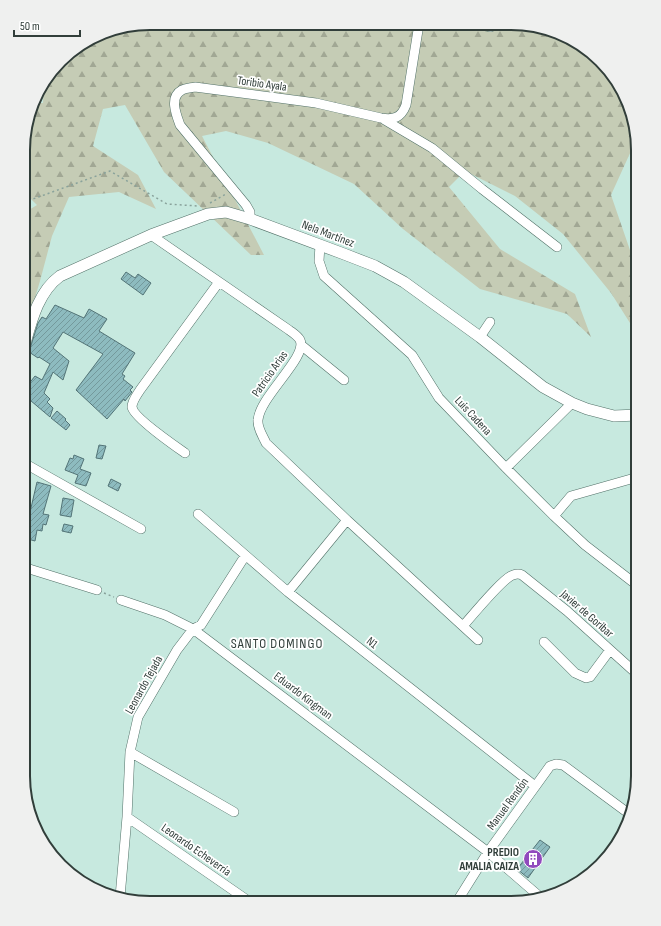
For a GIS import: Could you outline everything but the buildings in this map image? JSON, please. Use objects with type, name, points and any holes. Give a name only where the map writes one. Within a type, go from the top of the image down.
[{"type":"main road","name":"Nela Martínez","points":[[30,324],[38,306],[52,282],[60,276],[152,235],[208,214],[226,212],[250,219],[375,266],[404,282],[480,337],[543,387],[572,403],[587,409],[614,416],[631,415]]},
{"type":"street","name":"Toribio Ayala","points":[[250,219],[250,212],[234,189],[180,125],[175,112],[175,99],[182,90],[195,87],[316,103],[390,119],[403,113],[405,109],[419,30]]},
{"type":"street","points":[[381,118],[432,148],[557,247]]},
{"type":"street","name":"Patricio Arias","points":[[152,235],[295,334],[300,339],[301,345],[297,357],[266,398],[260,409],[258,421],[260,431],[266,443],[347,520],[478,640]]},
{"type":"street","name":"Luis Cadena","points":[[320,245],[320,261],[324,276],[412,355],[439,398],[554,516],[585,545],[631,581]]},
{"type":"street","points":[[185,453],[144,422],[134,413],[132,406],[134,399],[140,390],[219,282]]},
{"type":"street","points":[[480,337],[490,322]]},
{"type":"street","points":[[301,345],[344,380]]},
{"type":"street","points":[[506,468],[572,403]]},
{"type":"street","points":[[30,466],[142,529]]},
{"type":"street","points":[[554,516],[571,496],[631,479]]},
{"type":"street","name":"N1","points":[[198,514],[288,592],[535,786]]},
{"type":"street","points":[[288,592],[347,520]]},
{"type":"street","name":"Leonardo Tejada","points":[[120,892],[127,817],[130,752],[138,717],[177,650],[193,629],[201,625],[245,556]]},
{"type":"street","points":[[30,569],[97,590]]},
{"type":"street","name":"Javier de Goribar","points":[[463,626],[503,583],[514,574],[522,575],[567,612],[631,669]]},
{"type":"street","name":"Eduardo Kingman","points":[[121,600],[165,615],[193,629],[488,852],[536,893]]},
{"type":"street","points":[[544,642],[575,673],[586,678],[590,677],[610,650]]},
{"type":"street","points":[[130,752],[234,812]]},
{"type":"street","name":"Manuel Rendón","points":[[460,896],[488,852],[550,766],[556,764],[563,766],[626,811]]},
{"type":"street","name":"Leonardo Echeverría","points":[[127,817],[241,896]]},
{"type":"path","points":[[30,198],[32,199],[110,171],[167,204],[204,207]]},
{"type":"path","points":[[210,203],[234,189]]},
{"type":"path","points":[[97,590],[121,600]]},
{"type":"green space","points":[[142,30],[511,30],[542,34],[557,39],[578,50],[601,71],[611,83],[619,97],[629,127],[631,151],[611,195],[631,253],[631,322],[630,323],[611,293],[563,234],[515,196],[465,171],[449,187],[500,249],[575,294],[591,337],[567,314],[480,289],[403,229],[354,184],[268,143],[226,131],[202,136],[264,255],[251,255],[164,172],[125,105],[103,109],[93,146],[138,175],[156,209],[119,192],[69,197],[52,236],[30,314],[30,209],[37,205],[30,198],[30,150],[34,119],[40,103],[43,103],[43,95],[50,83],[71,60],[83,50],[112,36]]},
{"type":"place","name":"PREDIO AMALIA CAIZA","points":[[533,859]]},
{"type":"district","name":"SANTO DOMINGO","points":[[277,643]]}]
